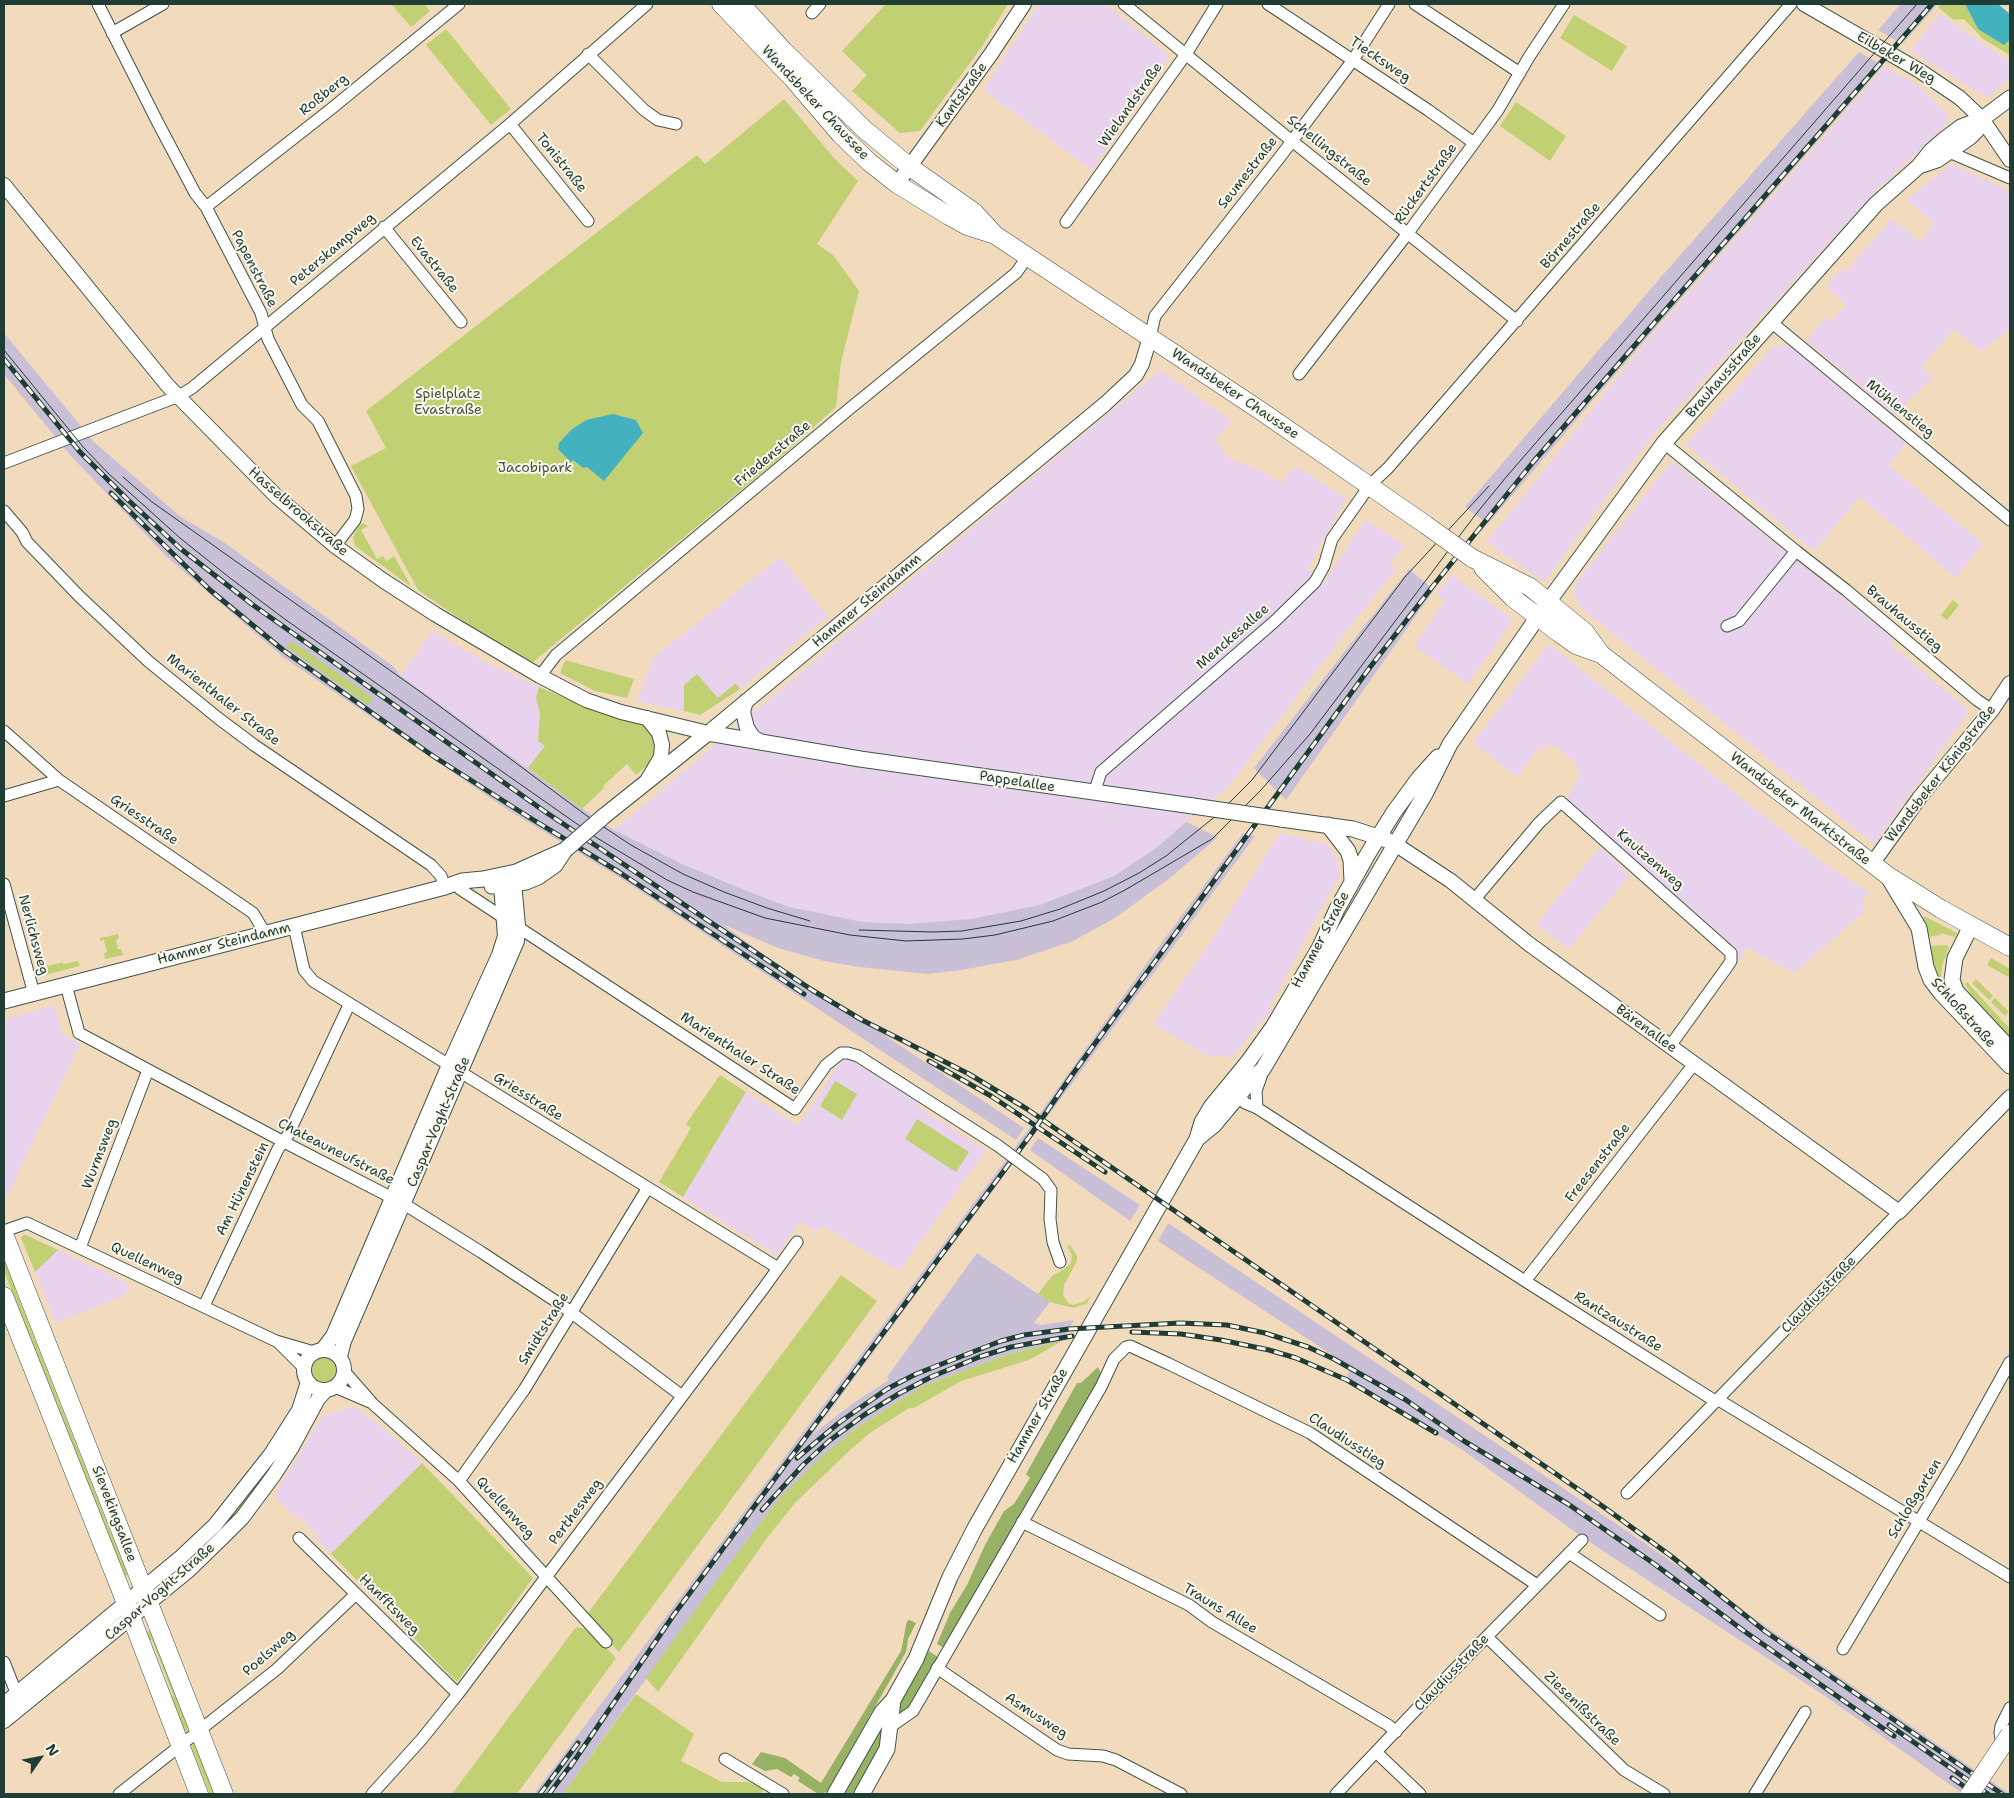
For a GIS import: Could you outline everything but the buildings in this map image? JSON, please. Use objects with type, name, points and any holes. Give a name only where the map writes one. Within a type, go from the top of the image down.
[{"type":"main road","name":"Wandsbeker Chaussee","points":[[721,4],[793,79],[840,134],[869,162],[897,184],[965,225],[995,235],[1028,256],[1370,485],[1472,558]]},
{"type":"main road","name":"Wandsbeker Chaussee","points":[[741,4],[852,119],[910,167],[974,212],[995,235]]},
{"type":"main road","points":[[1982,120],[2010,98]]},
{"type":"main road","name":"Brauhausstraße","points":[[1919,166],[1937,160],[1970,137],[1977,130],[1982,120]]},
{"type":"main road","name":"Brauhausstraße","points":[[1537,617],[1664,443],[1876,204],[1919,166],[1931,151],[1945,139],[1961,127],[1982,120]]},
{"type":"main road","name":"Wandsbeker Marktstraße","points":[[1472,558],[1525,583],[1585,632],[1601,654],[1887,875],[1971,926],[2010,947]]},
{"type":"main road","name":"Wandsbeker Marktstraße","points":[[1472,558],[1513,598],[1537,617],[1576,645],[1601,654]]},
{"type":"main road","name":"Hammer Straße","points":[[1197,1139],[1214,1125],[1254,1077],[1264,1069],[1425,794],[1450,744],[1537,617]]},
{"type":"main road","name":"Pappelallee","points":[[708,733],[860,759],[1353,829],[1395,844]]},
{"type":"main road","name":"Hammer Steindamm","points":[[4,1002],[266,933],[453,888],[508,881],[526,882],[544,874],[555,865],[565,850],[604,816],[708,733]]},
{"type":"main road","name":"Hammer Straße","points":[[835,1794],[882,1712],[893,1700],[924,1642],[950,1577],[975,1528],[1197,1139],[1202,1122],[1211,1107],[1273,1027],[1320,947],[1378,837],[1419,778],[1450,744]]},
{"type":"main road","points":[[1328,825],[1348,852],[1351,860],[1352,884]]},
{"type":"main road","name":"Schloßstraße","points":[[1887,875],[1919,928],[1926,967],[1931,980],[2010,1066]]},
{"type":"main road","name":"Schloßstraße","points":[[1971,926],[1955,958],[1952,980],[1956,991],[2010,1048]]},
{"type":"main road","name":"Sievekingsallee","points":[[4,1232],[145,1597],[224,1794]]},
{"type":"main road","name":"Sievekingsallee","points":[[4,1296],[199,1794]]},
{"type":"main road","name":"Hammer Straße","points":[[862,1794],[887,1749],[893,1700]]},
{"type":"main road","points":[[1970,1794],[2008,1743]]},
{"type":"main road","points":[[1981,1794],[2008,1743]]},
{"type":"street","name":"Papenstraße","points":[[98,4],[195,192],[206,207],[261,313],[268,339],[302,405],[318,422],[356,496],[358,509],[355,520],[335,546]]},
{"type":"street","points":[[112,33],[163,4]]},
{"type":"street","name":"Roßberg","points":[[206,207],[459,4]]},
{"type":"street","name":"Peterskampweg","points":[[4,463],[179,396],[192,388],[264,326],[510,124],[647,4]]},
{"type":"street","name":"Kantstraße","points":[[897,184],[992,54],[1024,4]]},
{"type":"street","name":"Schellingstraße","points":[[1124,4],[1517,321]]},
{"type":"street","name":"Wielandstraße","points":[[1066,222],[1186,54],[1217,4]]},
{"type":"street","name":"Tiecksweg","points":[[1268,4],[1474,143]]},
{"type":"street","name":"Seumestraße","points":[[1150,337],[1156,316],[1292,141],[1352,60],[1389,4]]},
{"type":"street","points":[[1415,4],[1520,73]]},
{"type":"street","name":"Rückertstraße","points":[[1299,374],[1408,234],[1498,110],[1564,4]]},
{"type":"street","name":"Börnestraße","points":[[1370,485],[1388,468],[1517,321],[1792,4]]},
{"type":"street","name":"Eilbeker Weg","points":[[1804,4],[1944,86],[1960,98],[1982,120],[2010,160]]},
{"type":"street","points":[[588,54],[644,110],[658,120],[676,124]]},
{"type":"street","name":"Tonistraße","points":[[510,124],[588,221]]},
{"type":"street","points":[[1949,152],[2010,178]]},
{"type":"street","name":"Hasselbrookstraße","points":[[4,185],[133,344],[179,396],[277,496],[335,546],[409,598],[540,676],[600,706],[708,733]]},
{"type":"street","name":"Evastraße","points":[[384,227],[461,322]]},
{"type":"street","name":"Friedenstraße","points":[[540,676],[556,655],[848,410],[1016,273],[1028,256]]},
{"type":"street","name":"Mühlenstieg","points":[[1771,322],[2010,520]]},
{"type":"street","name":"Hammer Steindamm","points":[[708,733],[1105,404],[1136,375],[1142,364],[1150,337]]},
{"type":"street","name":"Brauhausstieg","points":[[1664,443],[1859,601],[1977,700],[1992,710]]},
{"type":"street","name":"Menckesallee","points":[[1094,793],[1101,772],[1275,621],[1315,582],[1324,566],[1332,539],[1370,485]]},
{"type":"street","name":"Marienthaler Straße","points":[[4,511],[22,532],[27,542],[79,596],[156,667],[218,718],[254,745],[431,865],[453,888],[518,926],[795,1109],[826,1065],[841,1053],[848,1053],[858,1056],[997,1145],[1043,1179],[1051,1190],[1050,1219],[1053,1242],[1060,1262]]},
{"type":"street","points":[[1727,626],[1738,621],[1796,551]]},
{"type":"street","name":"Wandsbeker Königstraße","points":[[1872,864],[1920,797],[1992,710],[2010,683]]},
{"type":"street","points":[[746,701],[743,712],[747,728],[753,737],[763,743]]},
{"type":"street","points":[[647,718],[659,733],[662,745],[660,757],[648,779]]},
{"type":"street","name":"Griesstraße","points":[[4,731],[59,780],[253,913],[266,933]]},
{"type":"street","points":[[4,796],[59,780]]},
{"type":"street","name":"Knutzenweg","points":[[1474,900],[1539,823],[1561,802],[1731,953],[1731,961],[1670,1046]]},
{"type":"street","name":"Bärenallee","points":[[1395,844],[1417,857],[1529,944],[1899,1212]]},
{"type":"street","name":"Caspar-Voght-Straße","points":[[304,1368],[307,1359],[333,1336],[398,1200],[455,1068],[499,955],[504,936],[508,881]]},
{"type":"street","name":"Caspar-Voght-Straße","points":[[455,1068],[517,941],[518,926],[508,881]]},
{"type":"street","name":"Nerlichsweg","points":[[4,884],[34,994]]},
{"type":"street","name":"Griesstraße","points":[[294,926],[307,975],[313,981],[647,1189],[778,1268]]},
{"type":"street","name":"Chateauneufstraße","points":[[66,985],[79,1033],[398,1200],[481,1252],[572,1313],[682,1396]]},
{"type":"street","name":"Am Hünenstein","points":[[204,1306],[349,1004]]},
{"type":"street","name":"Freesenstraße","points":[[1525,1281],[1694,1064]]},
{"type":"street","points":[[1239,1096],[1238,1079],[1241,1069]]},
{"type":"street","name":"Hammer Straße","points":[[1257,1108],[1256,1091],[1264,1069]]},
{"type":"street","name":"Wurmsweg","points":[[80,1248],[148,1070]]},
{"type":"street","name":"Rantzaustraße","points":[[1239,1096],[1245,1103],[1257,1108],[1712,1399],[1722,1402],[2010,1577]]},
{"type":"street","name":"Claudiusstraße","points":[[1627,1493],[2010,1097]]},
{"type":"street","name":"Smidtstraße","points":[[459,1481],[524,1390],[647,1189]]},
{"type":"street","name":"Caspar-Voght-Straße","points":[[340,1356],[398,1200]]},
{"type":"street","name":"Quellenweg","points":[[4,1232],[27,1223],[276,1341],[318,1351]]},
{"type":"street","name":"Perthesweg","points":[[372,1794],[422,1740],[458,1694],[797,1242]]},
{"type":"street","name":"Quellenweg","points":[[276,1341],[304,1368]]},
{"type":"street","name":"Claudiusstieg","points":[[1022,1522],[1101,1387],[1114,1359],[1126,1346],[1130,1346],[1310,1433],[1538,1585]]},
{"type":"street","points":[[318,1351],[333,1351],[340,1356],[345,1372]]},
{"type":"street","name":"Schloßgarten","points":[[1843,1649],[1955,1461],[2010,1362]]},
{"type":"street","points":[[304,1368],[308,1382],[317,1389],[330,1389]]},
{"type":"street","name":"Caspar-Voght-Straße","points":[[145,1597],[189,1570],[242,1518],[292,1447],[318,1399],[342,1381],[345,1372]]},
{"type":"street","name":"Quellenweg","points":[[345,1372],[373,1404],[459,1481],[606,1642]]},
{"type":"street","name":"Caspar-Voght-Straße","points":[[4,1721],[19,1700],[145,1597],[232,1505],[271,1454],[299,1410],[308,1382]]},
{"type":"street","name":"Quellenweg","points":[[330,1389],[373,1404]]},
{"type":"street","points":[[890,1727],[913,1710],[1022,1522]]},
{"type":"street","name":"Trauns Allee","points":[[1022,1522],[1188,1606],[1388,1725],[1396,1732]]},
{"type":"street","name":"Hanfftsweg","points":[[299,1538],[458,1694]]},
{"type":"street","name":"Claudiusstraße","points":[[1336,1794],[1582,1540]]},
{"type":"street","points":[[1569,1553],[1660,1615]]},
{"type":"street","name":"Poelsweg","points":[[119,1794],[277,1669],[356,1594]]},
{"type":"street","name":"Ziesenißstraße","points":[[1487,1637],[1624,1770],[1664,1794]]},
{"type":"street","points":[[4,1662],[19,1700]]},
{"type":"street","name":"Asmusweg","points":[[937,1668],[1057,1750],[1068,1754],[1103,1756],[1116,1760],[1181,1794]]},
{"type":"street","name":"Caspar-Voght-Straße","points":[[4,1704],[19,1700]]},
{"type":"street","points":[[2008,1743],[2001,1726],[2010,1708]]},
{"type":"street","points":[[1755,1794],[1805,1712]]},
{"type":"street","points":[[1376,1752],[1420,1794]]},
{"type":"street","points":[[725,1759],[783,1794]]},
{"type":"shaded area","points":[[1039,4],[1105,4],[1166,53],[1168,57],[1092,170],[983,90]]},
{"type":"shaded area","points":[[1901,4],[1938,4],[1902,44],[1878,30]]},
{"type":"shaded area","points":[[1939,14],[2010,62],[2010,77],[1988,98],[1911,51]]},
{"type":"shaded area","points":[[1859,52],[1883,66],[1488,524],[1465,507],[1661,277]]},
{"type":"shaded area","points":[[1885,67],[1919,86],[1947,114],[1947,124],[1873,194],[1653,435],[1544,582],[1487,542],[1637,353]]},
{"type":"shaded area","points":[[1951,164],[2010,191],[2010,329],[1981,351],[1954,329],[1921,367],[1933,378],[1894,415],[1807,341],[1826,317],[1831,321],[1846,305],[1827,287],[1841,269],[1845,272],[1892,219],[1920,242],[1933,223],[1907,199]]},
{"type":"shaded area","points":[[4,333],[94,442],[181,517],[225,543],[394,667],[401,676],[591,815],[614,830],[684,865],[789,907],[862,922],[909,924],[971,919],[1040,905],[1114,876],[1156,848],[1186,822],[1218,837],[1170,878],[1115,918],[1073,941],[1016,960],[961,970],[928,974],[859,967],[824,961],[778,948],[722,924],[773,961],[1024,1128],[1016,1140],[622,879],[505,808],[283,657],[167,557],[71,456],[4,374]]},
{"type":"shaded area","points":[[1790,345],[1906,444],[1889,465],[1983,544],[1956,578],[1860,497],[1814,551],[1686,445],[1773,347]]},
{"type":"shaded area","points":[[1160,370],[1232,421],[1216,439],[1227,457],[1264,472],[1281,483],[1296,466],[1346,498],[1308,568],[1322,585],[1366,520],[1404,545],[1390,564],[1397,568],[1338,642],[1228,787],[1156,848],[1114,876],[1040,905],[971,919],[909,924],[862,922],[789,907],[684,865],[614,830]]},
{"type":"shaded area","points":[[1672,461],[1870,619],[1895,641],[1891,645],[1967,709],[1967,714],[1874,844],[1581,608],[1574,597],[1576,583]]},
{"type":"shaded area","points":[[780,557],[828,616],[740,689],[700,715],[637,701],[653,658]]},
{"type":"shaded area","points":[[1409,569],[1434,590],[1286,800],[1254,768]]},
{"type":"shaded area","points":[[1452,575],[1513,620],[1468,684],[1414,646],[1445,601],[1436,594]]},
{"type":"shaded area","points":[[432,631],[483,661],[539,687],[536,698],[540,713],[538,740],[545,746],[528,768],[401,676]]},
{"type":"shaded area","points":[[1549,644],[1826,865],[1869,892],[1863,902],[1863,913],[1795,973],[1747,948],[1736,964],[1737,953],[1730,942],[1566,802],[1579,776],[1578,767],[1574,761],[1557,747],[1548,746],[1537,751],[1517,777],[1473,743]]},
{"type":"shaded area","points":[[1243,833],[1255,836],[812,1435],[852,1404],[889,1380],[887,1377],[977,1253],[1050,1302],[1034,1323],[1041,1325],[1074,1320],[1062,1341],[1006,1355],[923,1386],[856,1428],[782,1495],[726,1568],[563,1794],[534,1794],[1028,1130],[1151,957]]},
{"type":"shaded area","points":[[1280,833],[1301,837],[1307,841],[1325,843],[1330,846],[1340,868],[1340,875],[1269,1007],[1273,1012],[1260,1023],[1231,1059],[1225,1055],[1210,1057],[1153,1024],[1212,940]]},
{"type":"shaded area","points":[[1600,847],[1630,875],[1569,949],[1536,924]]},
{"type":"shaded area","points":[[55,1006],[62,1034],[80,1044],[6,1199],[4,1197],[4,1019]]},
{"type":"shaded area","points":[[848,1058],[920,1101],[917,1106],[986,1151],[899,1271],[822,1226],[817,1232],[800,1221],[777,1255],[683,1197],[746,1092],[798,1126],[840,1063]]},
{"type":"shaded area","points":[[1038,1138],[1140,1205],[1130,1221],[1030,1150]]},
{"type":"shaded area","points":[[1168,1223],[1615,1523],[2010,1794],[1963,1794],[1828,1698],[1582,1537],[1464,1451],[1346,1377],[1352,1368],[1158,1241]]},
{"type":"shaded area","points":[[58,1250],[130,1284],[124,1296],[56,1323],[35,1272]]},
{"type":"shaded area","points":[[354,1406],[378,1424],[422,1463],[331,1554],[316,1538],[318,1536],[299,1516],[296,1518],[277,1500],[276,1492],[323,1416]]},
{"type":"green space","points":[[391,4],[424,4],[430,11],[411,27]]},
{"type":"green space","points":[[886,4],[1008,4],[981,48],[920,131],[900,133],[852,91],[867,75],[842,51]]},
{"type":"green space","points":[[1941,4],[1965,4],[1978,29],[2010,40],[2010,55],[1983,39],[1964,19],[1954,20],[1938,7]]},
{"type":"green space","points":[[1574,15],[1627,46],[1612,71],[1560,38]]},
{"type":"green space","points":[[446,29],[511,109],[491,125],[426,45]]},
{"type":"green space","name":"Jacobipark","points":[[784,99],[835,159],[858,181],[817,244],[833,255],[859,291],[841,362],[836,407],[776,461],[533,662],[492,641],[418,590],[351,466],[386,448],[366,411],[697,155],[705,164]]},
{"type":"green space","points":[[1516,102],[1566,136],[1550,161],[1500,126]]},
{"type":"green space","points":[[363,523],[368,526],[361,530],[377,559],[383,556],[386,561],[394,556],[409,585],[355,546],[353,537],[358,527]]},
{"type":"green space","points":[[1953,600],[1959,605],[1947,620],[1941,615]]},
{"type":"green space","points":[[292,641],[373,698],[368,705],[287,647]]},
{"type":"green space","points":[[565,660],[634,679],[627,698],[595,691],[560,673]]},
{"type":"green space","points":[[697,674],[718,698],[736,683],[740,689],[700,715],[684,711],[684,685]]},
{"type":"green space","points":[[539,687],[600,712],[644,724],[650,728],[658,748],[649,764],[636,775],[627,764],[582,809],[528,768],[545,746],[538,741],[540,713],[536,698]]},
{"type":"green space","points":[[1924,916],[1957,933],[1955,937],[1941,933],[1940,935],[1928,937],[1922,919]]},
{"type":"green space","points":[[118,934],[119,938],[116,940],[118,949],[121,949],[123,955],[105,959],[104,953],[107,952],[104,940],[100,941],[100,938]]},
{"type":"green space","points":[[1946,945],[1949,947],[1942,966],[1941,978],[1943,986],[1934,970],[1929,946]]},
{"type":"green space","points":[[41,954],[45,967],[63,962],[63,964],[78,961],[80,966],[41,976],[34,955]]},
{"type":"green space","points":[[1991,958],[2010,969],[2010,978],[1987,965]]},
{"type":"green space","points":[[1976,979],[1993,996],[1989,1000],[1972,983]]},
{"type":"green space","points":[[1967,982],[2010,1029],[2010,1040],[1975,1001],[1965,984]]},
{"type":"green space","points":[[1995,998],[2009,1012],[2005,1016],[1991,1002]]},
{"type":"green space","points":[[720,1075],[746,1092],[683,1197],[659,1182],[691,1128],[686,1124]]},
{"type":"green space","points":[[835,1081],[857,1094],[842,1120],[820,1106]]},
{"type":"green space","points":[[917,1119],[969,1152],[956,1172],[905,1139]]},
{"type":"green space","points":[[23,1235],[58,1250],[35,1272],[21,1238]]},
{"type":"green space","points":[[1070,1245],[1077,1256],[1077,1261],[1064,1285],[1063,1295],[1068,1303],[1073,1305],[1083,1302],[1091,1296],[1086,1305],[1074,1308],[1050,1302],[1038,1294],[1053,1275],[1071,1263],[1072,1255],[1067,1246]]},
{"type":"green space","points":[[4,1259],[19,1283],[15,1289],[121,1559],[126,1559],[129,1573],[125,1577],[4,1271]]},
{"type":"green space","points":[[841,1275],[877,1301],[619,1652],[585,1617]]},
{"type":"green space","points":[[1062,1341],[1029,1360],[961,1381],[914,1408],[909,1408],[870,1433],[796,1502],[770,1534],[658,1692],[646,1678],[782,1495],[819,1459],[856,1428],[923,1386],[1006,1355]]},
{"type":"green space","points":[[325,1356],[334,1360],[338,1369],[334,1378],[325,1382],[316,1378],[312,1369],[316,1360]]},
{"type":"green space","points":[[1098,1367],[1102,1376],[944,1648],[937,1644],[950,1613],[967,1585],[985,1545],[1004,1511],[1014,1504],[1030,1478],[1026,1474],[1077,1383],[1081,1383]]},
{"type":"green space","points":[[301,1423],[262,1483],[222,1531],[163,1585],[162,1581],[293,1429]]},
{"type":"green space","points":[[422,1463],[533,1578],[457,1682],[331,1554]]},
{"type":"green space","points":[[910,1620],[916,1623],[908,1639],[906,1652],[827,1792],[818,1794],[798,1781],[800,1778],[794,1774],[791,1777],[777,1769],[765,1771],[752,1764],[761,1752],[785,1758],[821,1783],[901,1651],[907,1621]]},
{"type":"green space","points":[[576,1627],[589,1630],[616,1658],[517,1794],[452,1794]]},
{"type":"green space","points":[[150,1630],[189,1726],[187,1731],[181,1732],[169,1698],[173,1695],[152,1640],[146,1640],[145,1634]]},
{"type":"green space","points":[[927,1650],[938,1657],[908,1709],[896,1718],[898,1705]]},
{"type":"green space","points":[[636,1694],[694,1734],[681,1761],[722,1782],[749,1782],[764,1789],[761,1794],[563,1794]]},
{"type":"green space","points":[[882,1727],[886,1740],[858,1794],[843,1794]]},
{"type":"green space","points":[[198,1743],[213,1776],[208,1779],[214,1794],[210,1794],[191,1745]]},
{"type":"water","points":[[1965,4],[1998,4],[2010,14],[2010,40],[2004,45],[1978,29]]},
{"type":"water","points":[[613,414],[636,420],[643,433],[604,481],[587,467],[583,468],[573,460],[571,462],[558,449],[559,443],[571,430],[586,420]]},
{"type":"tram line","points":[[4,350],[84,448],[109,474],[180,538],[230,578],[286,620],[597,838],[667,880],[693,892],[765,918],[850,935],[906,941],[963,939],[995,935],[1053,921],[1102,902],[1125,890],[1212,839],[1261,790],[1310,734],[1476,514],[1507,476],[1917,4]]},
{"type":"tram line","points":[[123,477],[152,502],[422,693],[587,816],[631,845],[683,874],[724,892],[810,921]]},
{"type":"tram line","points":[[859,930],[962,931],[1021,921],[1060,909],[1104,891],[1139,873],[1166,856],[1217,815],[1252,780],[1405,577],[1489,486]]},
{"type":"railway","points":[[570,1767],[675,1613],[1032,1133],[1072,1075],[1371,666],[1534,461],[1932,4]]},
{"type":"railway","points":[[4,359],[80,452],[127,499],[181,549],[253,605],[544,811],[812,990],[862,1020],[969,1074],[1027,1109],[1601,1505],[1671,1556],[1766,1632],[2002,1794]]},
{"type":"railway","points":[[111,493],[210,590],[283,650],[433,756],[619,872],[804,994]]},
{"type":"railway","points":[[929,1061],[991,1096],[1105,1172]]},
{"type":"railway","points":[[797,1458],[840,1422],[887,1389],[916,1374],[1001,1341],[1024,1335],[1069,1329],[1180,1323],[1227,1325],[1265,1333],[1308,1347],[1334,1359],[1406,1400],[1464,1441],[1568,1504],[1894,1736]]},
{"type":"railway","points":[[1132,1332],[1181,1334],[1221,1340],[1296,1358],[1347,1380],[1436,1433]]},
{"type":"railway","points":[[762,1510],[803,1465],[829,1441],[864,1415],[900,1393],[931,1377],[979,1357],[1011,1347],[1072,1336]]},
{"type":"railway","points":[[1889,1725],[1988,1794]]},
{"type":"railway","points":[[540,1794],[578,1743]]},
{"type":"railway","points":[[549,1794],[573,1762]]},
{"type":"railway","points":[[1952,1778],[1975,1794]]},
{"type":"park label","name":"Spielplatz Evastraße","points":[[448,402]]}]
